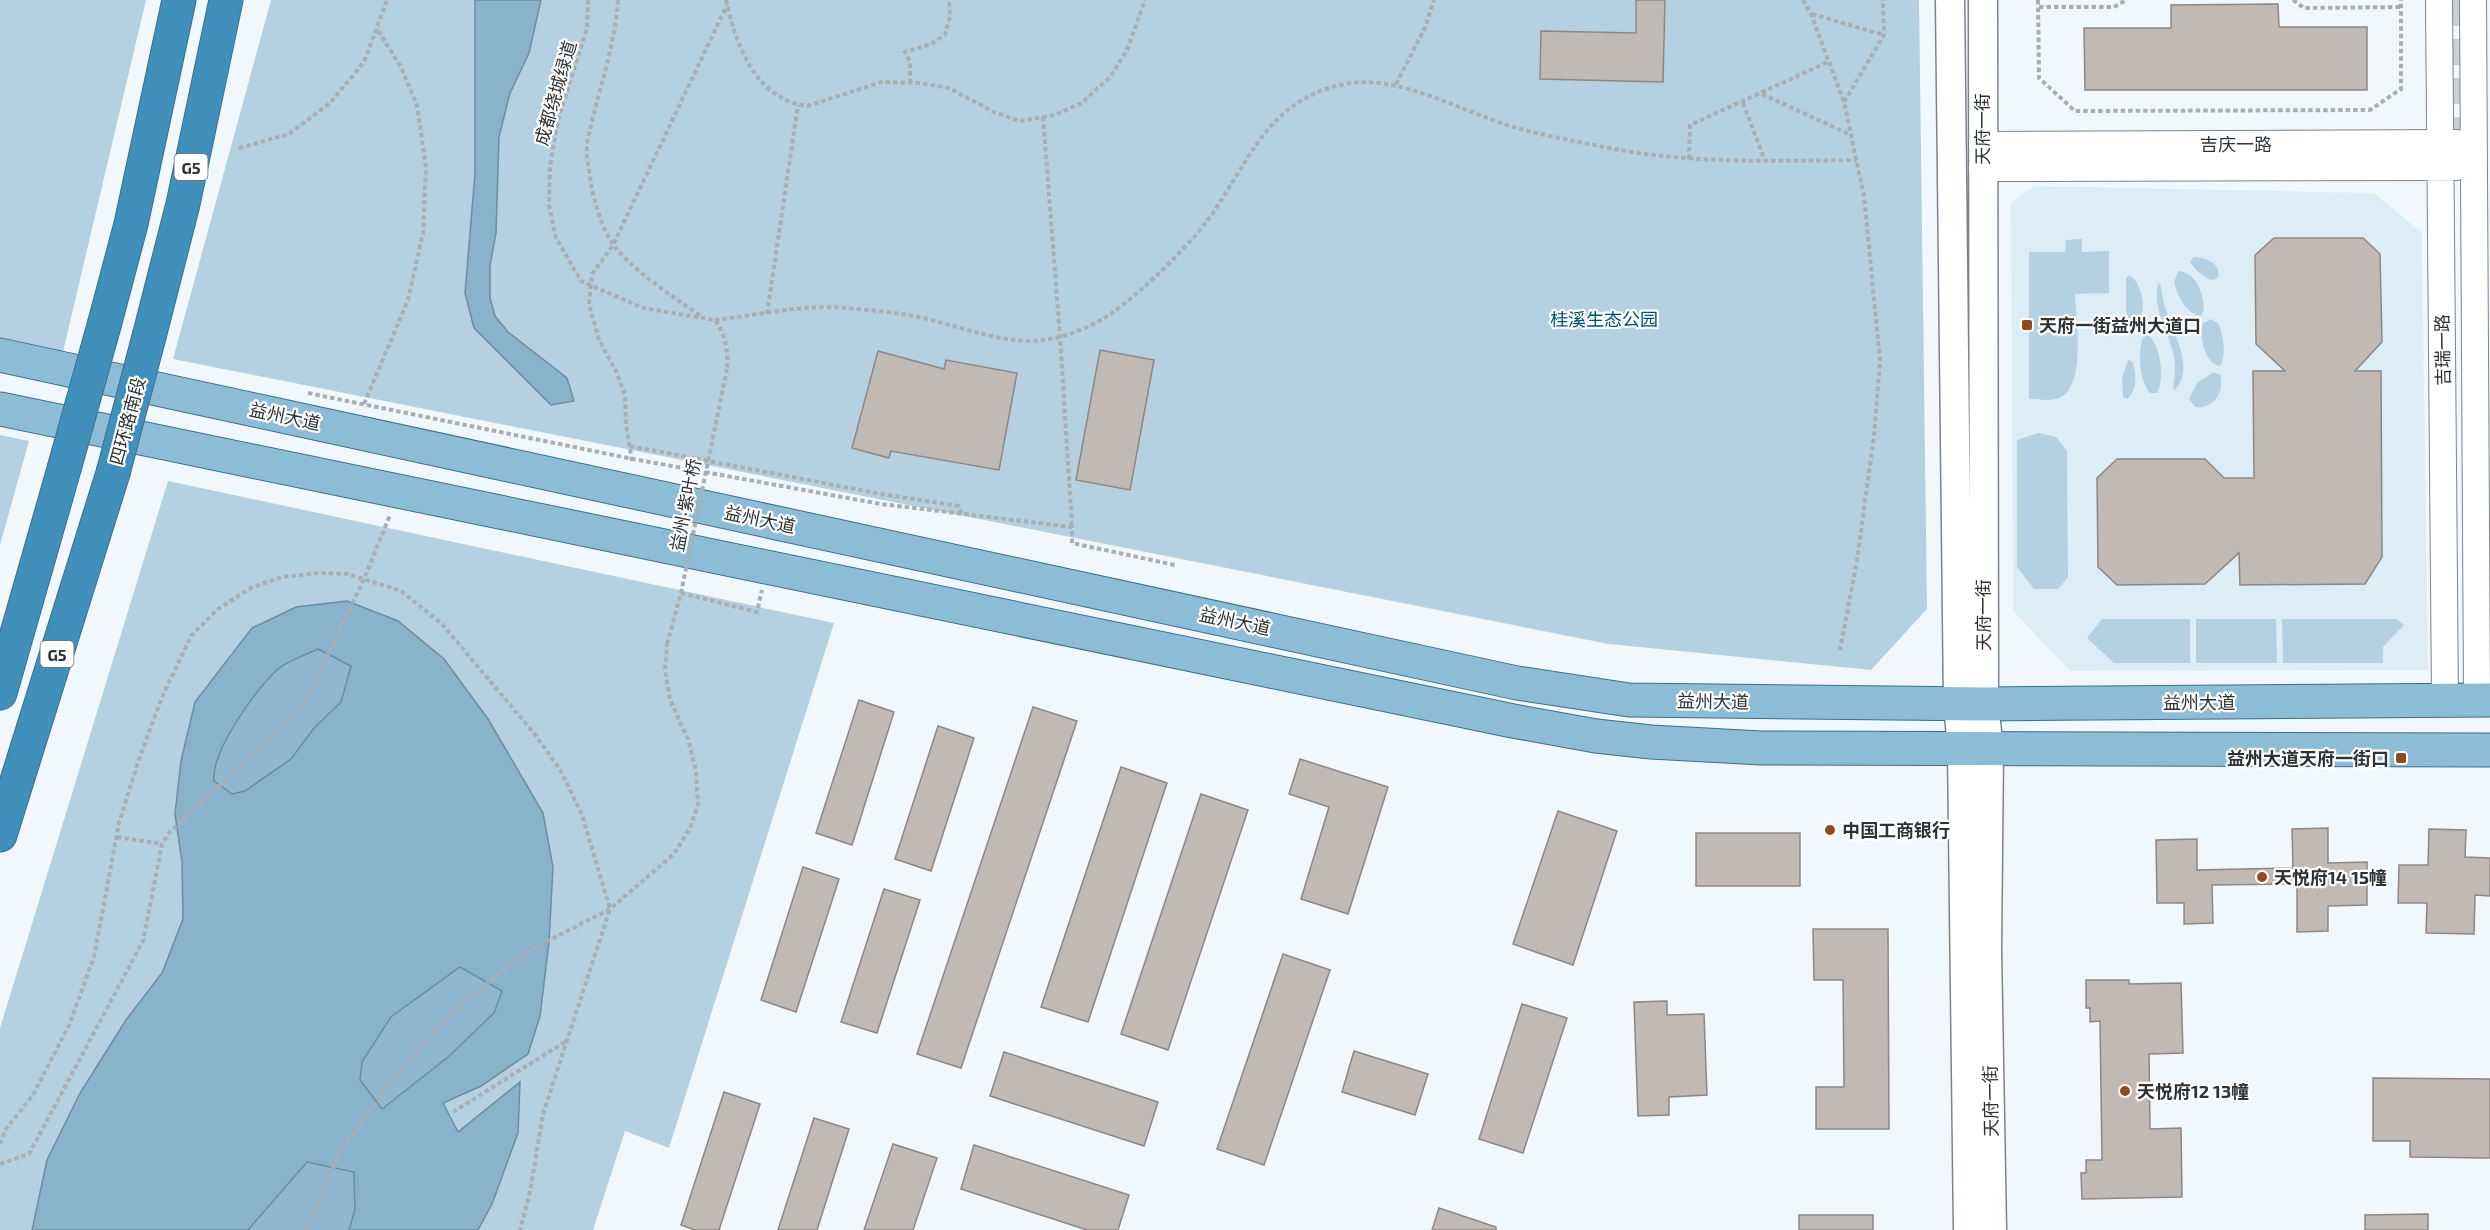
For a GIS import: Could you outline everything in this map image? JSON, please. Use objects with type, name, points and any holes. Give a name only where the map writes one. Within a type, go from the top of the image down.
[{"type":"highway","name":"G5","points":[[0,693],[131,224],[179,0]]},
{"type":"highway","name":"四环路南段","points":[[0,835],[113,473],[183,204],[226,0]]},
{"type":"main road","name":"天府一街","points":[[1950,0],[1971,704],[1976,749],[1987,950],[1992,1230]]},
{"type":"main road","name":"天府一街","points":[[1971,704],[1983,0]]},
{"type":"main road","name":"益州大道","points":[[0,355],[1517,682],[1629,700],[1971,704],[2471,700]]},
{"type":"main road","points":[[0,409],[1513,721],[1596,736],[1651,742],[1761,748],[2490,750]]},
{"type":"main road","name":"天府一街","points":[[1968,1230],[1976,749]]},
{"type":"street","name":"吉瑞一路","points":[[2439,0],[2440,155],[2471,700]]},
{"type":"street","name":"吉瑞一路","points":[[2471,700],[2482,155],[2473,0]]},
{"type":"street","name":"吉庆一路","points":[[1982,156],[2482,155]]},
{"type":"path","points":[[239,148],[289,134],[330,103],[364,62],[387,0]]},
{"type":"path","name":"成都绕城绿道","points":[[588,0],[587,28],[558,120],[550,166],[549,206],[556,238],[581,281],[643,308],[715,320]]},
{"type":"path","points":[[618,0],[616,26],[587,142],[588,167],[594,198],[601,221],[613,245],[661,287],[701,316]]},
{"type":"path","points":[[910,83],[910,62],[905,52],[931,44],[945,35],[950,17],[950,0]]},
{"type":"path","points":[[727,2],[733,28],[753,73],[765,87],[798,105],[807,106],[882,82],[910,83],[949,88],[994,112],[1020,121],[1055,115],[1082,103],[1111,75],[1127,50],[1145,0]]},
{"type":"path","points":[[1396,84],[1425,28],[1434,0]]},
{"type":"path","points":[[1803,0],[1811,14],[1844,102],[1857,160],[1864,196],[1880,360],[1874,436],[1857,560],[1840,650]]},
{"type":"path","points":[[1844,102],[1884,35],[1883,0]]},
{"type":"path","points":[[2038,0],[2039,78],[2075,111],[2370,110],[2401,89],[2401,0]]},
{"type":"path","points":[[2039,7],[2114,7],[2126,0]]},
{"type":"path","points":[[2293,0],[2304,8],[2401,8]]},
{"type":"path","points":[[633,459],[626,424],[625,396],[616,371],[599,340],[589,304],[591,274],[613,245],[727,2]]},
{"type":"path","points":[[1811,14],[1884,35]]},
{"type":"path","points":[[364,404],[408,300],[423,233],[426,168],[417,105],[401,67],[377,29]]},
{"type":"path","points":[[1689,159],[1690,125],[1743,103],[1828,62]]},
{"type":"path","points":[[715,320],[794,309],[843,308],[919,317],[1006,340],[1031,342],[1060,336],[1096,323],[1134,294],[1174,258],[1206,222],[1251,149],[1273,123],[1297,103],[1343,84],[1396,84],[1516,128],[1605,147],[1689,159],[1857,160]]},
{"type":"path","points":[[1762,93],[1851,135]]},
{"type":"path","points":[[1743,103],[1765,161]]},
{"type":"path","points":[[767,314],[798,105]]},
{"type":"path","points":[[1043,117],[1060,336],[1072,543],[1175,565]]},
{"type":"path","name":"益州·紫叶桥","points":[[610,909],[674,854],[690,828],[698,804],[696,771],[691,749],[670,700],[665,670],[667,644],[681,593],[727,369],[728,357],[724,333],[715,320]]},
{"type":"path","points":[[296,391],[633,459],[881,504],[1072,527]]},
{"type":"path","points":[[630,446],[881,494],[959,506],[962,514]]},
{"type":"path","points":[[0,1164],[29,1154],[143,941],[162,843],[169,833],[303,706],[364,579],[399,491]]},
{"type":"path","points":[[0,1144],[6,1129],[33,1095],[69,1025],[94,957],[117,837],[139,759],[163,695],[191,636],[218,609],[251,588],[280,577],[319,573],[348,574],[401,591],[442,624],[533,732],[561,771],[582,815],[610,909],[543,1114],[530,1192],[520,1230]]},
{"type":"path","points":[[681,593],[757,612]]},
{"type":"path","points":[[117,837],[162,843]]},
{"type":"path","points":[[305,1230],[340,1152],[399,1070],[463,1003],[526,952],[610,909]]},
{"type":"path","points":[[453,1112],[566,1042]]},
{"type":"shaded area","points":[[475,0],[541,0],[529,53],[510,93],[499,137],[496,233],[490,265],[490,298],[495,316],[508,332],[567,378],[574,401],[551,405],[474,328],[465,293],[475,173]]},
{"type":"shaded area","points":[[2035,186],[2374,193],[2422,233],[2428,670],[2070,671],[2013,611],[2011,203]]},
{"type":"shaded area","points":[[347,601],[398,621],[444,659],[488,719],[543,813],[553,867],[549,942],[540,1016],[528,1054],[481,1086],[443,1103],[458,1132],[520,1082],[518,1133],[492,1204],[478,1230],[349,1230],[355,1209],[354,1172],[307,1162],[248,1230],[32,1230],[47,1160],[80,1093],[126,1020],[162,973],[183,919],[182,862],[175,814],[181,761],[195,702],[252,628],[296,607]],"holes":[[[318,649],[351,666],[341,702],[314,728],[291,759],[245,791],[232,794],[214,781],[219,754],[236,722],[257,692],[277,670]],[[460,967],[502,991],[494,1013],[448,1057],[382,1109],[360,1080],[362,1062],[391,1017]]]},
{"type":"shaded area","points":[[318,649],[351,666],[341,702],[314,728],[291,759],[245,792],[232,794],[214,781],[219,754],[236,722],[257,692],[277,670]]},
{"type":"shaded area","points":[[460,967],[502,991],[494,1013],[448,1057],[382,1109],[359,1080],[362,1062],[391,1017]]},
{"type":"shaded area","points":[[307,1162],[354,1172],[355,1209],[349,1230],[248,1230]]},
{"type":"green space","points":[[0,0],[146,0],[62,356],[0,342]]},
{"type":"green space","name":"桂溪生态公园","points":[[271,0],[1919,0],[1927,609],[1871,670],[1609,644],[173,359]]},
{"type":"green space","points":[[2082,239],[2082,252],[2109,251],[2109,293],[2075,294],[2078,350],[2074,379],[2069,390],[2057,399],[2029,399],[2029,252],[2065,252],[2066,240]]},
{"type":"green space","points":[[2194,257],[2213,263],[2218,269],[2217,279],[2210,280],[2197,271],[2190,262]]},
{"type":"green space","points":[[2178,271],[2190,275],[2198,285],[2204,303],[2201,316],[2191,312],[2177,293],[2174,282]]},
{"type":"green space","points":[[2129,275],[2141,292],[2143,308],[2139,322],[2134,326],[2130,324],[2126,310],[2126,279]]},
{"type":"green space","points":[[2160,283],[2164,304],[2183,360],[2181,381],[2175,390],[2173,387],[2175,368],[2173,354],[2157,301],[2158,284]]},
{"type":"green space","points":[[2211,319],[2219,324],[2223,340],[2224,351],[2220,366],[2210,360],[2204,349],[2203,323]]},
{"type":"green space","points":[[2144,335],[2149,335],[2159,355],[2161,379],[2157,393],[2150,393],[2141,373],[2140,349]]},
{"type":"green space","points":[[2128,360],[2133,362],[2135,382],[2133,391],[2127,399],[2123,397],[2122,378]]},
{"type":"green space","points":[[2212,373],[2220,374],[2219,393],[2208,405],[2195,407],[2189,399],[2197,383]]},
{"type":"green space","points":[[2038,433],[2056,437],[2067,451],[2068,577],[2058,589],[2034,589],[2017,567],[2017,440]]},
{"type":"green space","points":[[0,435],[29,441],[0,545]]},
{"type":"green space","points":[[168,481],[834,623],[669,1148],[625,1131],[593,1230],[0,1230],[0,1028]]},
{"type":"green space","points":[[2102,619],[2190,619],[2190,663],[2114,663],[2087,638]]},
{"type":"green space","points":[[2196,619],[2276,619],[2277,663],[2196,663]]},
{"type":"green space","points":[[2282,619],[2396,619],[2404,625],[2383,647],[2383,663],[2283,663]]},
{"type":"building","points":[[1636,0],[1665,0],[1663,82],[1540,79],[1541,31],[1636,33]]},
{"type":"building","points":[[2278,4],[2279,27],[2367,27],[2367,90],[2085,90],[2084,28],[2171,28],[2171,5]]},
{"type":"building","points":[[2274,238],[2363,238],[2380,254],[2382,342],[2355,371],[2381,371],[2382,557],[2365,584],[2240,585],[2239,553],[2205,584],[2117,585],[2098,567],[2097,478],[2117,459],[2205,459],[2224,478],[2254,478],[2253,371],[2285,371],[2256,344],[2255,255]]},
{"type":"building","points":[[1100,350],[1154,360],[1130,490],[1076,480]]},
{"type":"building","points":[[878,351],[944,369],[946,360],[1017,373],[999,470],[891,451],[889,458],[852,448]]},
{"type":"building","points":[[859,700],[894,712],[852,845],[816,833]]},
{"type":"building","points":[[1033,707],[1077,721],[961,1068],[917,1054]]},
{"type":"building","points":[[938,726],[974,738],[931,871],[895,859]]},
{"type":"building","points":[[1300,759],[1388,787],[1348,914],[1301,899],[1329,807],[1289,794]]},
{"type":"building","points":[[1121,767],[1167,783],[1088,1022],[1041,1007]]},
{"type":"building","points":[[1201,794],[1248,810],[1168,1050],[1121,1034]]},
{"type":"building","points":[[1558,811],[1617,831],[1573,965],[1513,944]]},
{"type":"building","name":"天悦府14 15幢","points":[[2328,828],[2328,863],[2367,862],[2367,905],[2328,906],[2328,931],[2297,932],[2297,884],[2212,885],[2213,923],[2184,924],[2184,903],[2157,903],[2156,840],[2197,839],[2197,870],[2293,868],[2292,829]]},
{"type":"building","points":[[2429,829],[2466,830],[2465,857],[2490,858],[2490,896],[2475,895],[2474,934],[2426,933],[2427,903],[2398,903],[2399,865],[2428,865]]},
{"type":"building","points":[[1696,833],[1800,833],[1800,886],[1696,886]]},
{"type":"building","points":[[803,867],[839,879],[796,1012],[761,1000]]},
{"type":"building","points":[[884,889],[920,900],[877,1033],[841,1022]]},
{"type":"building","points":[[1813,929],[1888,929],[1889,1129],[1816,1129],[1816,1087],[1844,1087],[1843,980],[1814,980]]},
{"type":"building","points":[[1283,954],[1330,970],[1264,1165],[1217,1149]]},
{"type":"building","name":"天悦府12 13幢","points":[[2086,980],[2129,980],[2129,984],[2181,983],[2183,1053],[2149,1054],[2150,1129],[2181,1128],[2182,1197],[2082,1199],[2081,1173],[2086,1173],[2086,1160],[2102,1160],[2100,1021],[2090,1022],[2090,1008],[2086,1008]]},
{"type":"building","points":[[1667,1001],[1667,1015],[1704,1014],[1707,1095],[1669,1097],[1669,1115],[1638,1116],[1634,1002]]},
{"type":"building","points":[[1522,1004],[1567,1018],[1523,1153],[1479,1139]]},
{"type":"building","points":[[1354,1051],[1428,1074],[1415,1115],[1342,1092]]},
{"type":"building","points":[[1004,1052],[1158,1102],[1144,1146],[990,1096]]},
{"type":"building","points":[[2373,1078],[2490,1079],[2490,1158],[2410,1157],[2410,1141],[2373,1141]]},
{"type":"building","points":[[724,1092],[760,1104],[719,1230],[695,1230],[681,1225]]},
{"type":"building","points":[[814,1118],[849,1129],[817,1230],[778,1230]]},
{"type":"building","points":[[893,1144],[937,1158],[913,1230],[864,1230]]},
{"type":"building","points":[[974,1145],[1129,1195],[1118,1230],[1087,1230],[961,1189]]},
{"type":"building","points":[[1439,1208],[1496,1227],[1496,1230],[1432,1230]]},
{"type":"building","points":[[2428,1214],[2428,1230],[2365,1230],[2365,1215]]},
{"type":"building","points":[[1799,1215],[1873,1215],[1873,1230],[1799,1230]]},
{"type":"tunnel","points":[[2456,0],[2458,155],[2490,155]]},
{"type":"place","name":"天府一街益州大道口","points":[[2027,325]]},
{"type":"place","name":"益州大道天府一街口","points":[[2401,758]]},
{"type":"place","name":"中国工商银行","points":[[1830,830]]},
{"type":"place","name":"天悦府14 15幢","points":[[2262,877]]},
{"type":"place","name":"天悦府12 13幢","points":[[2125,1091]]}]
